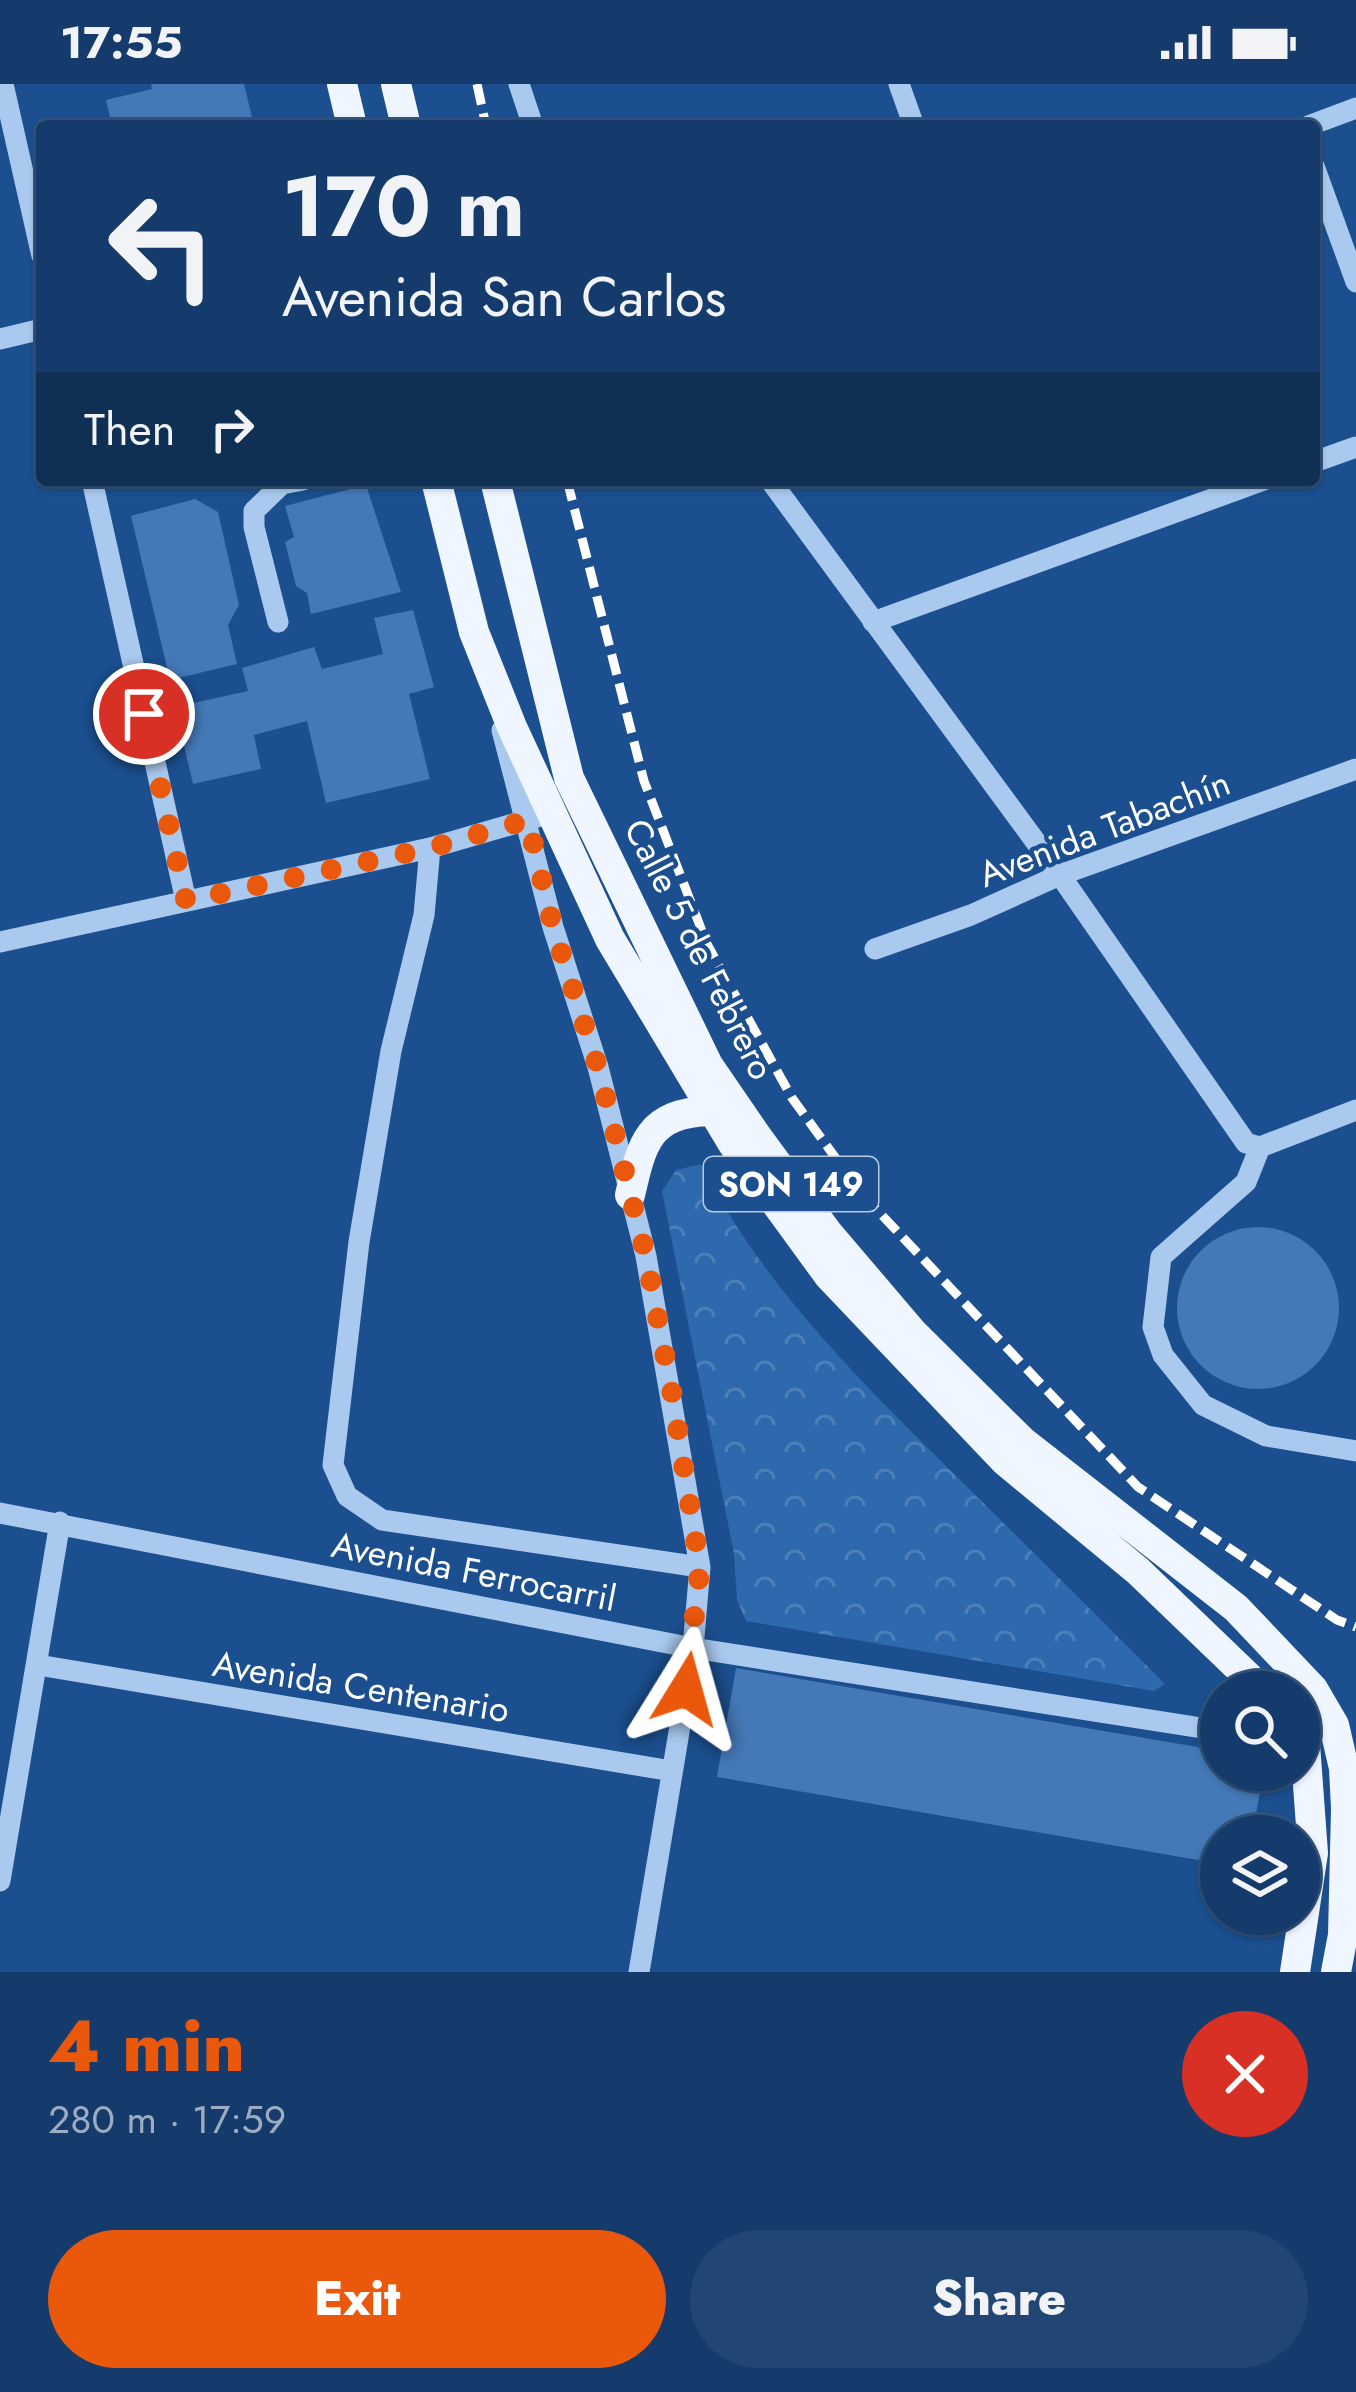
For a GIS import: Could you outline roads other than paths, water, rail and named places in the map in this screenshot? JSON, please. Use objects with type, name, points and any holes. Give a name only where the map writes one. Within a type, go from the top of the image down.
[{"type":"main road","points":[[342,84],[351,120]]},
{"type":"main road","points":[[396,84],[405,120]]},
{"type":"main road","name":"Calle 5 de Febrero","points":[[438,486],[474,632],[540,816],[710,1111],[829,1276],[901,1353],[1004,1461],[1138,1571],[1242,1671]]},
{"type":"main road","name":"Calle 5 de Febrero","points":[[496,486],[569,778],[708,1065],[827,1232],[913,1333],[1022,1441],[1236,1608],[1313,1689],[1334,1725]]},
{"type":"main road","points":[[630,1195],[650,1131],[674,1116],[710,1111]]},
{"type":"main road","points":[[1334,1725],[1344,1768],[1350,1936],[1336,1972]]},
{"type":"main road","points":[[1295,1972],[1313,1853],[1310,1791]]},
{"type":"street","points":[[3,84],[36,230]]},
{"type":"street","points":[[519,84],[531,120]]},
{"type":"street","points":[[899,84],[912,120]]},
{"type":"street","points":[[1320,122],[1356,108]]},
{"type":"street","points":[[1320,183],[1356,282]]},
{"type":"street","points":[[0,339],[36,330]]},
{"type":"street","points":[[1320,460],[1356,447]]},
{"type":"street","points":[[93,486],[186,901]]},
{"type":"street","points":[[278,622],[254,511],[280,486]]},
{"type":"street","points":[[774,486],[1060,875],[1246,1143],[1260,1147],[1356,1110]]},
{"type":"street","points":[[873,622],[1247,486]]},
{"type":"street","name":"Avenida Tabachín","points":[[875,949],[970,915],[1060,875],[1356,770]]},
{"type":"street","points":[[0,941],[430,848],[540,816],[553,927],[598,1067],[630,1195],[669,1373],[700,1568],[693,1648],[639,1972]]},
{"type":"street","points":[[430,848],[424,915],[391,1051],[359,1242],[335,1430],[333,1465],[339,1483],[358,1508],[382,1520],[700,1568]]},
{"type":"street","points":[[1260,1147],[1246,1182],[1161,1257],[1154,1327],[1162,1355],[1203,1405],[1266,1436],[1356,1451]]},
{"type":"street","name":"Avenida Ferrocarril","points":[[0,1513],[693,1648],[1200,1728]]},
{"type":"street","points":[[0,1881],[60,1522]]},
{"type":"street","name":"Avenida Centenario","points":[[38,1666],[673,1771]]},
{"type":"street","points":[[1320,1732],[1334,1725]]},
{"type":"railway","points":[[477,84],[485,120]]},
{"type":"railway","points":[[569,486],[644,781],[707,944],[792,1098],[861,1193],[1138,1487],[1337,1620],[1356,1627]]}]
